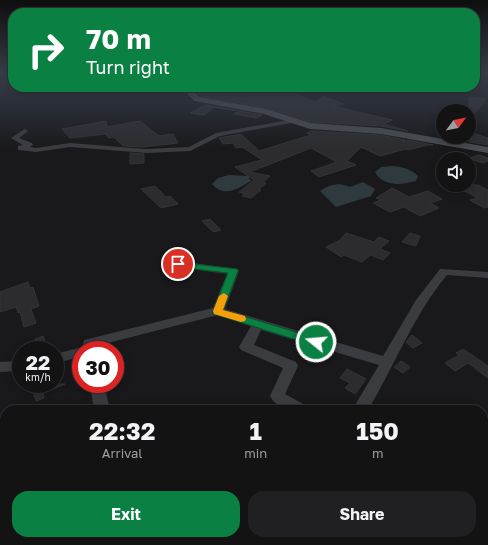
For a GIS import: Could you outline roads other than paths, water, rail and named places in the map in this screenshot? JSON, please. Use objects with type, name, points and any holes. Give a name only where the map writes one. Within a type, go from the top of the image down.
[{"type":"street","points":[[197,98],[266,112],[294,121],[331,128],[381,131],[488,150]]},
{"type":"street","points":[[25,131],[14,138],[29,145],[21,148],[36,150],[70,145],[146,151],[169,151],[190,149],[218,134],[294,121]]},
{"type":"street","points":[[166,267],[178,264],[234,271],[218,311]]},
{"type":"street","points":[[363,405],[388,363],[428,288],[444,271],[488,275]]},
{"type":"street","points":[[97,341],[218,311],[388,363]]},
{"type":"street","points":[[258,324],[246,347],[292,366],[277,396],[292,405]]},
{"type":"street","points":[[0,367],[12,366]]},
{"type":"street","points":[[99,393],[101,405]]}]
